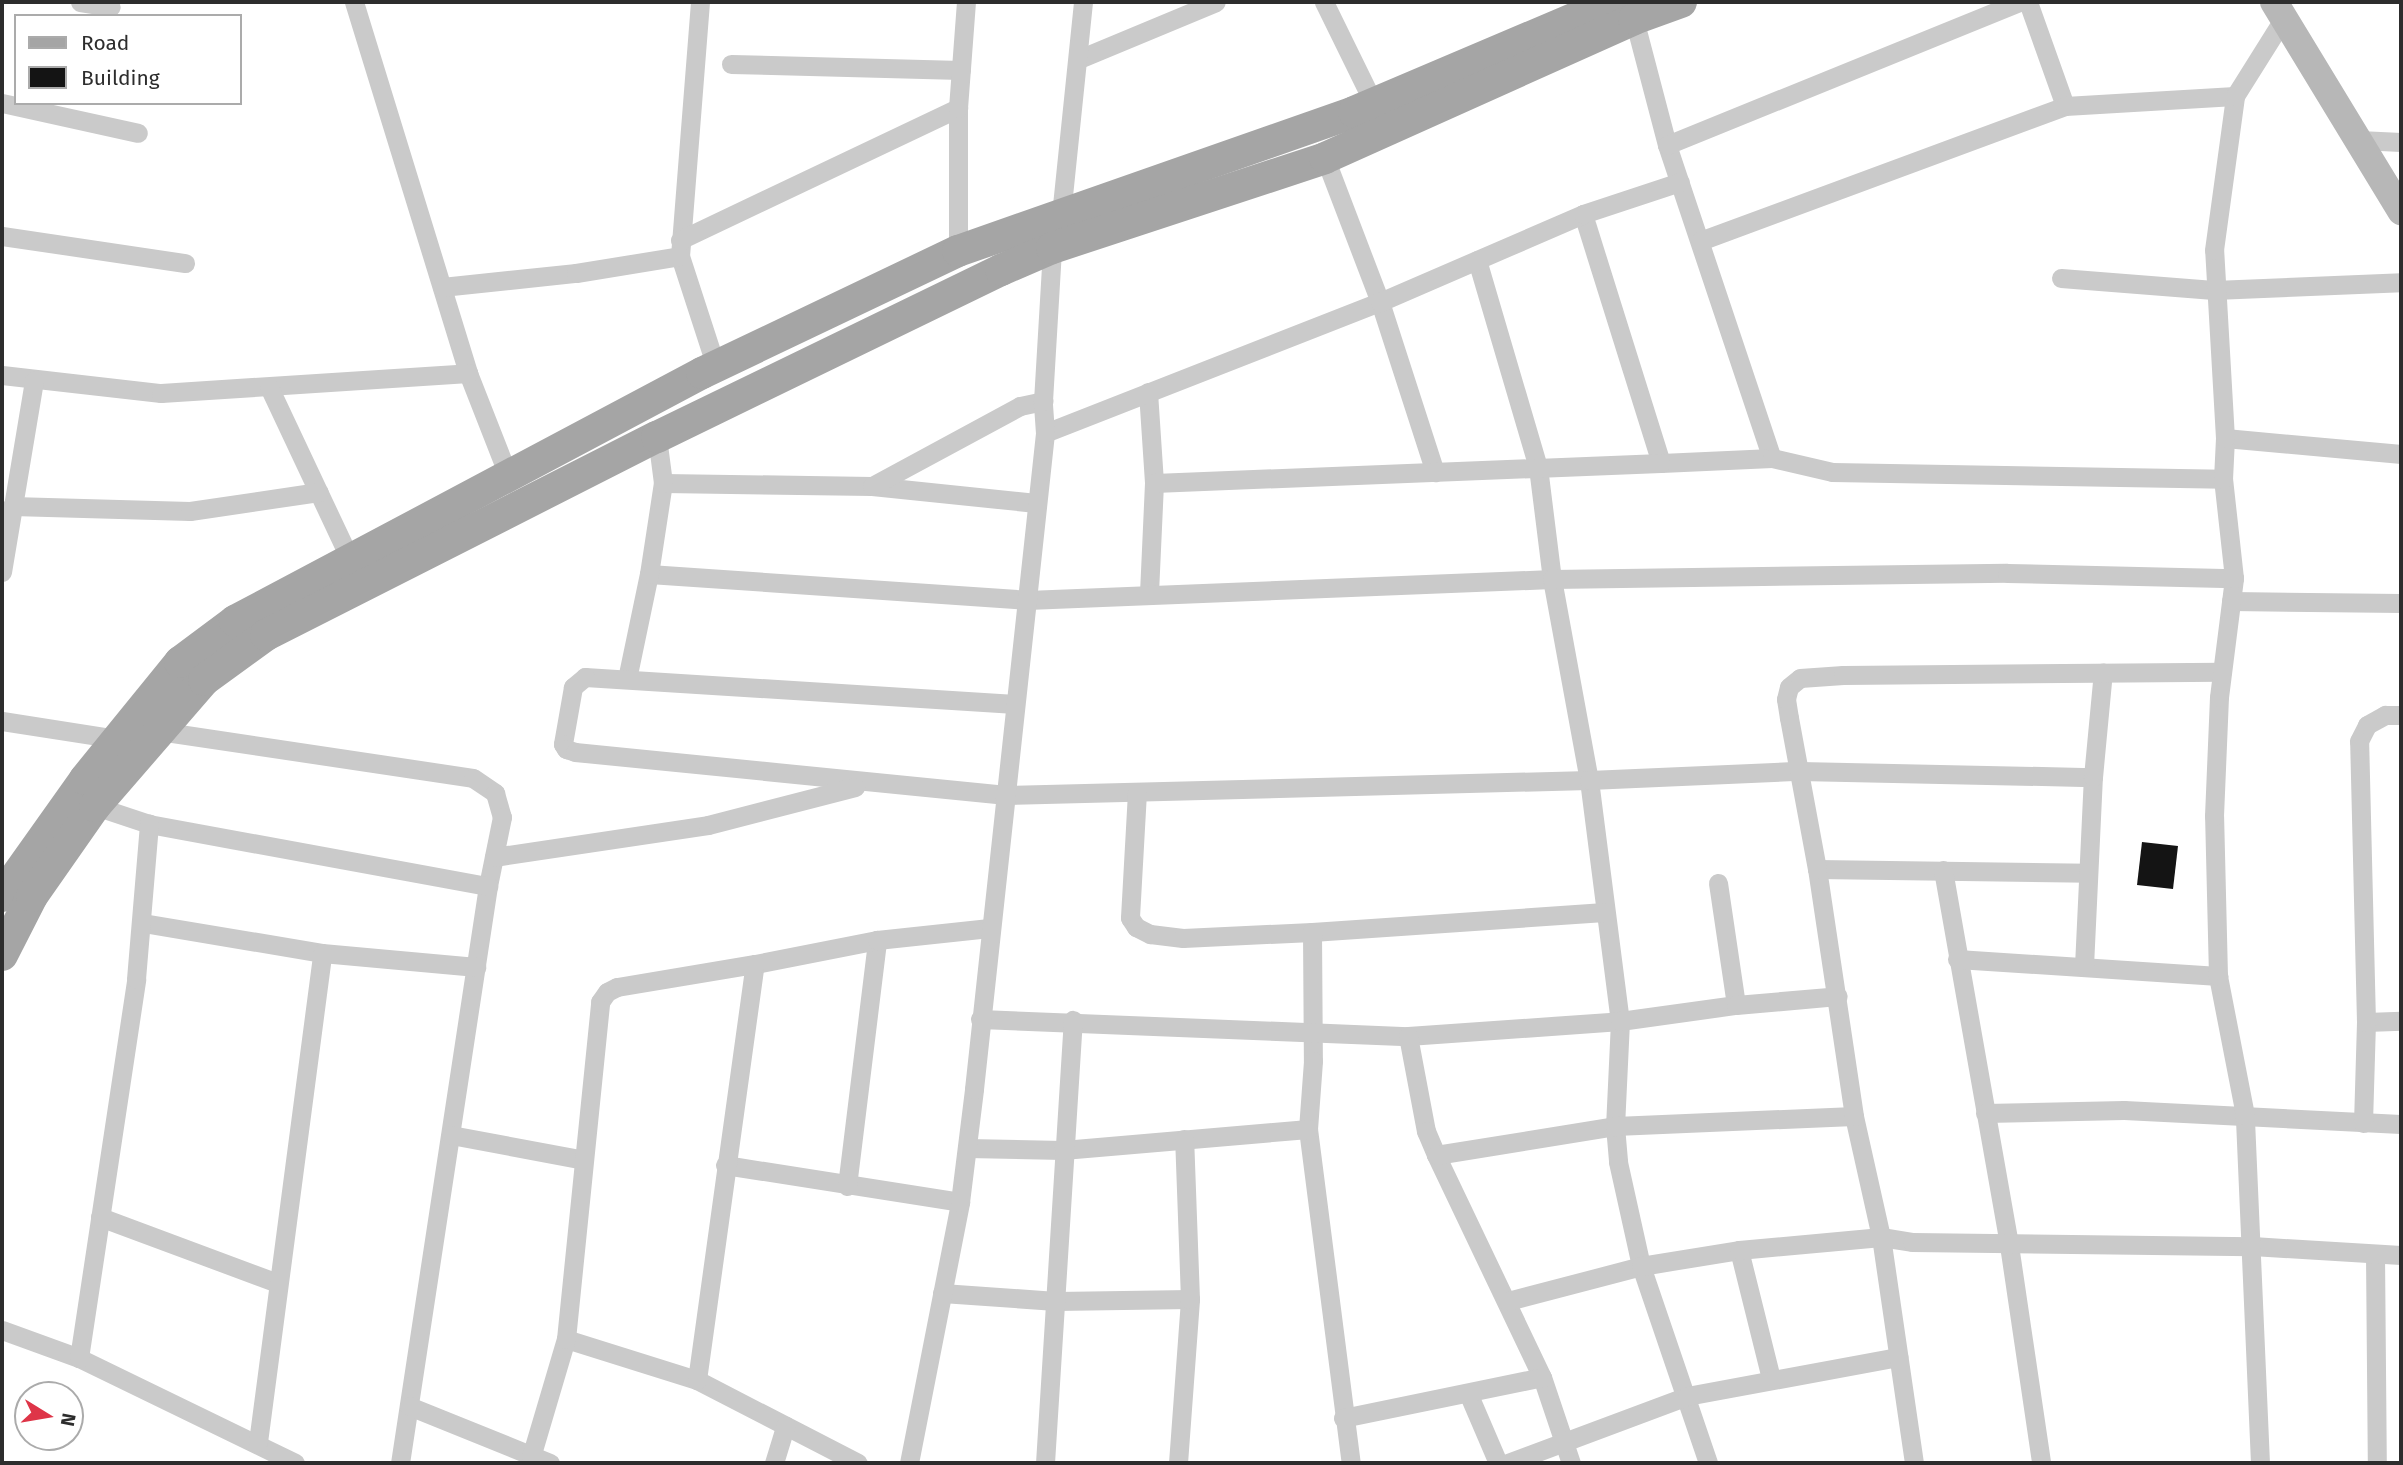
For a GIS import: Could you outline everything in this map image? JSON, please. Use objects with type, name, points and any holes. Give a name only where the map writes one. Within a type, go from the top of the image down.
[{"type":"main road","points":[[2,896],[117,740],[180,662],[234,621],[508,475],[716,367],[958,251],[1374,104],[1624,11],[1681,2]]},
{"type":"main road","points":[[2279,10],[2401,211]]},
{"type":"main road","points":[[2,955],[32,896],[95,806],[204,680],[266,635],[657,437],[1001,270],[1052,248],[1325,158],[1624,11]]},
{"type":"street","points":[[80,2],[111,7]]},
{"type":"street","points":[[354,2],[468,373],[508,475]]},
{"type":"street","points":[[700,2],[680,248],[716,367]]},
{"type":"street","points":[[958,251],[958,108],[966,2]]},
{"type":"street","points":[[1061,215],[1083,2]]},
{"type":"street","points":[[1079,60],[1216,2]]},
{"type":"street","points":[[1324,2],[1374,104]]},
{"type":"street","points":[[1667,145],[2020,2]]},
{"type":"street","points":[[2028,2],[2065,106]]},
{"type":"street","points":[[2260,1463],[2245,1115],[2218,976],[2214,816],[2222,673],[2234,578],[2223,479],[2225,438],[2214,290],[2214,250],[2235,96],[2279,10]]},
{"type":"street","points":[[1624,11],[1772,458]]},
{"type":"street","points":[[731,64],[961,70]]},
{"type":"street","points":[[1700,241],[2065,106],[2235,96]]},
{"type":"street","points":[[2,103],[138,133]]},
{"type":"street","points":[[442,287],[576,273],[680,248],[958,108]]},
{"type":"street","points":[[2359,140],[2401,142]]},
{"type":"street","points":[[1325,158],[1380,302],[1435,472]]},
{"type":"street","points":[[1045,433],[1380,302],[1583,214],[1680,182]]},
{"type":"street","points":[[1583,214],[1661,463]]},
{"type":"street","points":[[2,236],[185,263]]},
{"type":"street","points":[[909,1463],[960,1202],[967,1148],[1045,433],[1043,401],[1052,248]]},
{"type":"street","points":[[1477,260],[1538,467],[1552,579],[1589,780],[1620,1021],[1615,1126],[1618,1161],[1641,1266],[1708,1463]]},
{"type":"street","points":[[2061,278],[2214,290],[2401,282]]},
{"type":"street","points":[[2,375],[34,381],[161,393],[468,373]]},
{"type":"street","points":[[2,572],[34,381]]},
{"type":"street","points":[[269,387],[351,559]]},
{"type":"street","points":[[1148,392],[1154,483],[1149,595]]},
{"type":"street","points":[[872,486],[1020,406],[1043,401]]},
{"type":"street","points":[[626,679],[649,574],[663,483],[657,437]]},
{"type":"street","points":[[2225,438],[2401,454]]},
{"type":"street","points":[[1154,483],[1772,458],[1832,472],[2223,479]]},
{"type":"street","points":[[663,483],[872,486],[1036,503]]},
{"type":"street","points":[[12,506],[190,511],[319,492]]},
{"type":"street","points":[[649,574],[1027,600],[1552,579],[2007,573],[2234,578]]},
{"type":"street","points":[[2231,601],[2401,603]]},
{"type":"street","points":[[1914,1463],[1881,1237],[1854,1116],[1838,996],[1786,699],[1789,687],[1800,678],[2103,672],[2222,673]]},
{"type":"street","points":[[2084,966],[2092,777],[2103,672]]},
{"type":"street","points":[[1015,704],[584,677],[573,687],[564,733],[566,749],[1004,795],[1589,780],[1798,771],[2092,777]]},
{"type":"street","points":[[2363,1123],[2366,1022],[2359,741],[2367,725],[2385,715],[2401,715]]},
{"type":"street","points":[[2,721],[117,740]]},
{"type":"street","points":[[159,731],[473,778],[495,793],[502,817],[488,886],[400,1463]]},
{"type":"street","points":[[494,857],[708,825],[870,783]]},
{"type":"street","points":[[1137,792],[1130,918],[1136,926],[1150,934],[1165,937],[1312,932],[1604,912]]},
{"type":"street","points":[[95,806],[149,824],[488,886]]},
{"type":"street","points":[[79,1358],[143,923],[149,824]]},
{"type":"street","points":[[1817,869],[2088,873]]},
{"type":"street","points":[[1942,870],[2009,1245],[2041,1463]]},
{"type":"street","points":[[1718,883],[1736,1005]]},
{"type":"street","points":[[143,923],[322,953],[476,967]]},
{"type":"street","points":[[409,1406],[540,1460],[566,1339],[596,1018],[600,1002],[607,992],[617,987],[877,940],[989,928]]},
{"type":"street","points":[[1312,932],[1313,1061],[1308,1129],[1343,1418],[1351,1463]]},
{"type":"street","points":[[847,1186],[877,940]]},
{"type":"street","points":[[258,1443],[322,953]]},
{"type":"street","points":[[1957,959],[2218,976]]},
{"type":"street","points":[[697,1380],[755,964]]},
{"type":"street","points":[[980,1018],[1408,1036],[1620,1021],[1736,1005],[1838,996]]},
{"type":"street","points":[[1045,1463],[1073,1020]]},
{"type":"street","points":[[2366,1022],[2401,1021]]},
{"type":"street","points":[[1408,1036],[1426,1130],[1542,1377],[1572,1463]]},
{"type":"street","points":[[1984,1113],[2124,1110],[2401,1124]]},
{"type":"street","points":[[1436,1155],[1615,1126],[1854,1116]]},
{"type":"street","points":[[967,1148],[1063,1150],[1308,1129]]},
{"type":"street","points":[[451,1135],[584,1160]]},
{"type":"street","points":[[1178,1463],[1190,1299],[1184,1139]]},
{"type":"street","points":[[725,1165],[960,1202]]},
{"type":"street","points":[[100,1217],[277,1283]]},
{"type":"street","points":[[1508,1301],[1641,1266],[1739,1250],[1881,1237],[1912,1242],[2252,1246],[2401,1255]]},
{"type":"street","points":[[1739,1250],[1771,1378]]},
{"type":"street","points":[[2375,1254],[2377,1463]]},
{"type":"street","points":[[942,1293],[1056,1301],[1190,1299]]},
{"type":"street","points":[[2,1330],[79,1358],[295,1463]]},
{"type":"street","points":[[566,1339],[697,1380],[858,1463]]},
{"type":"street","points":[[1508,1463],[1687,1396],[1771,1378],[1898,1357]]},
{"type":"street","points":[[1343,1418],[1542,1377]]},
{"type":"street","points":[[1468,1393],[1498,1463]]},
{"type":"street","points":[[774,1463],[785,1426]]},
{"type":"building","points":[[2142,842],[2178,846],[2173,889],[2137,885]]}]
